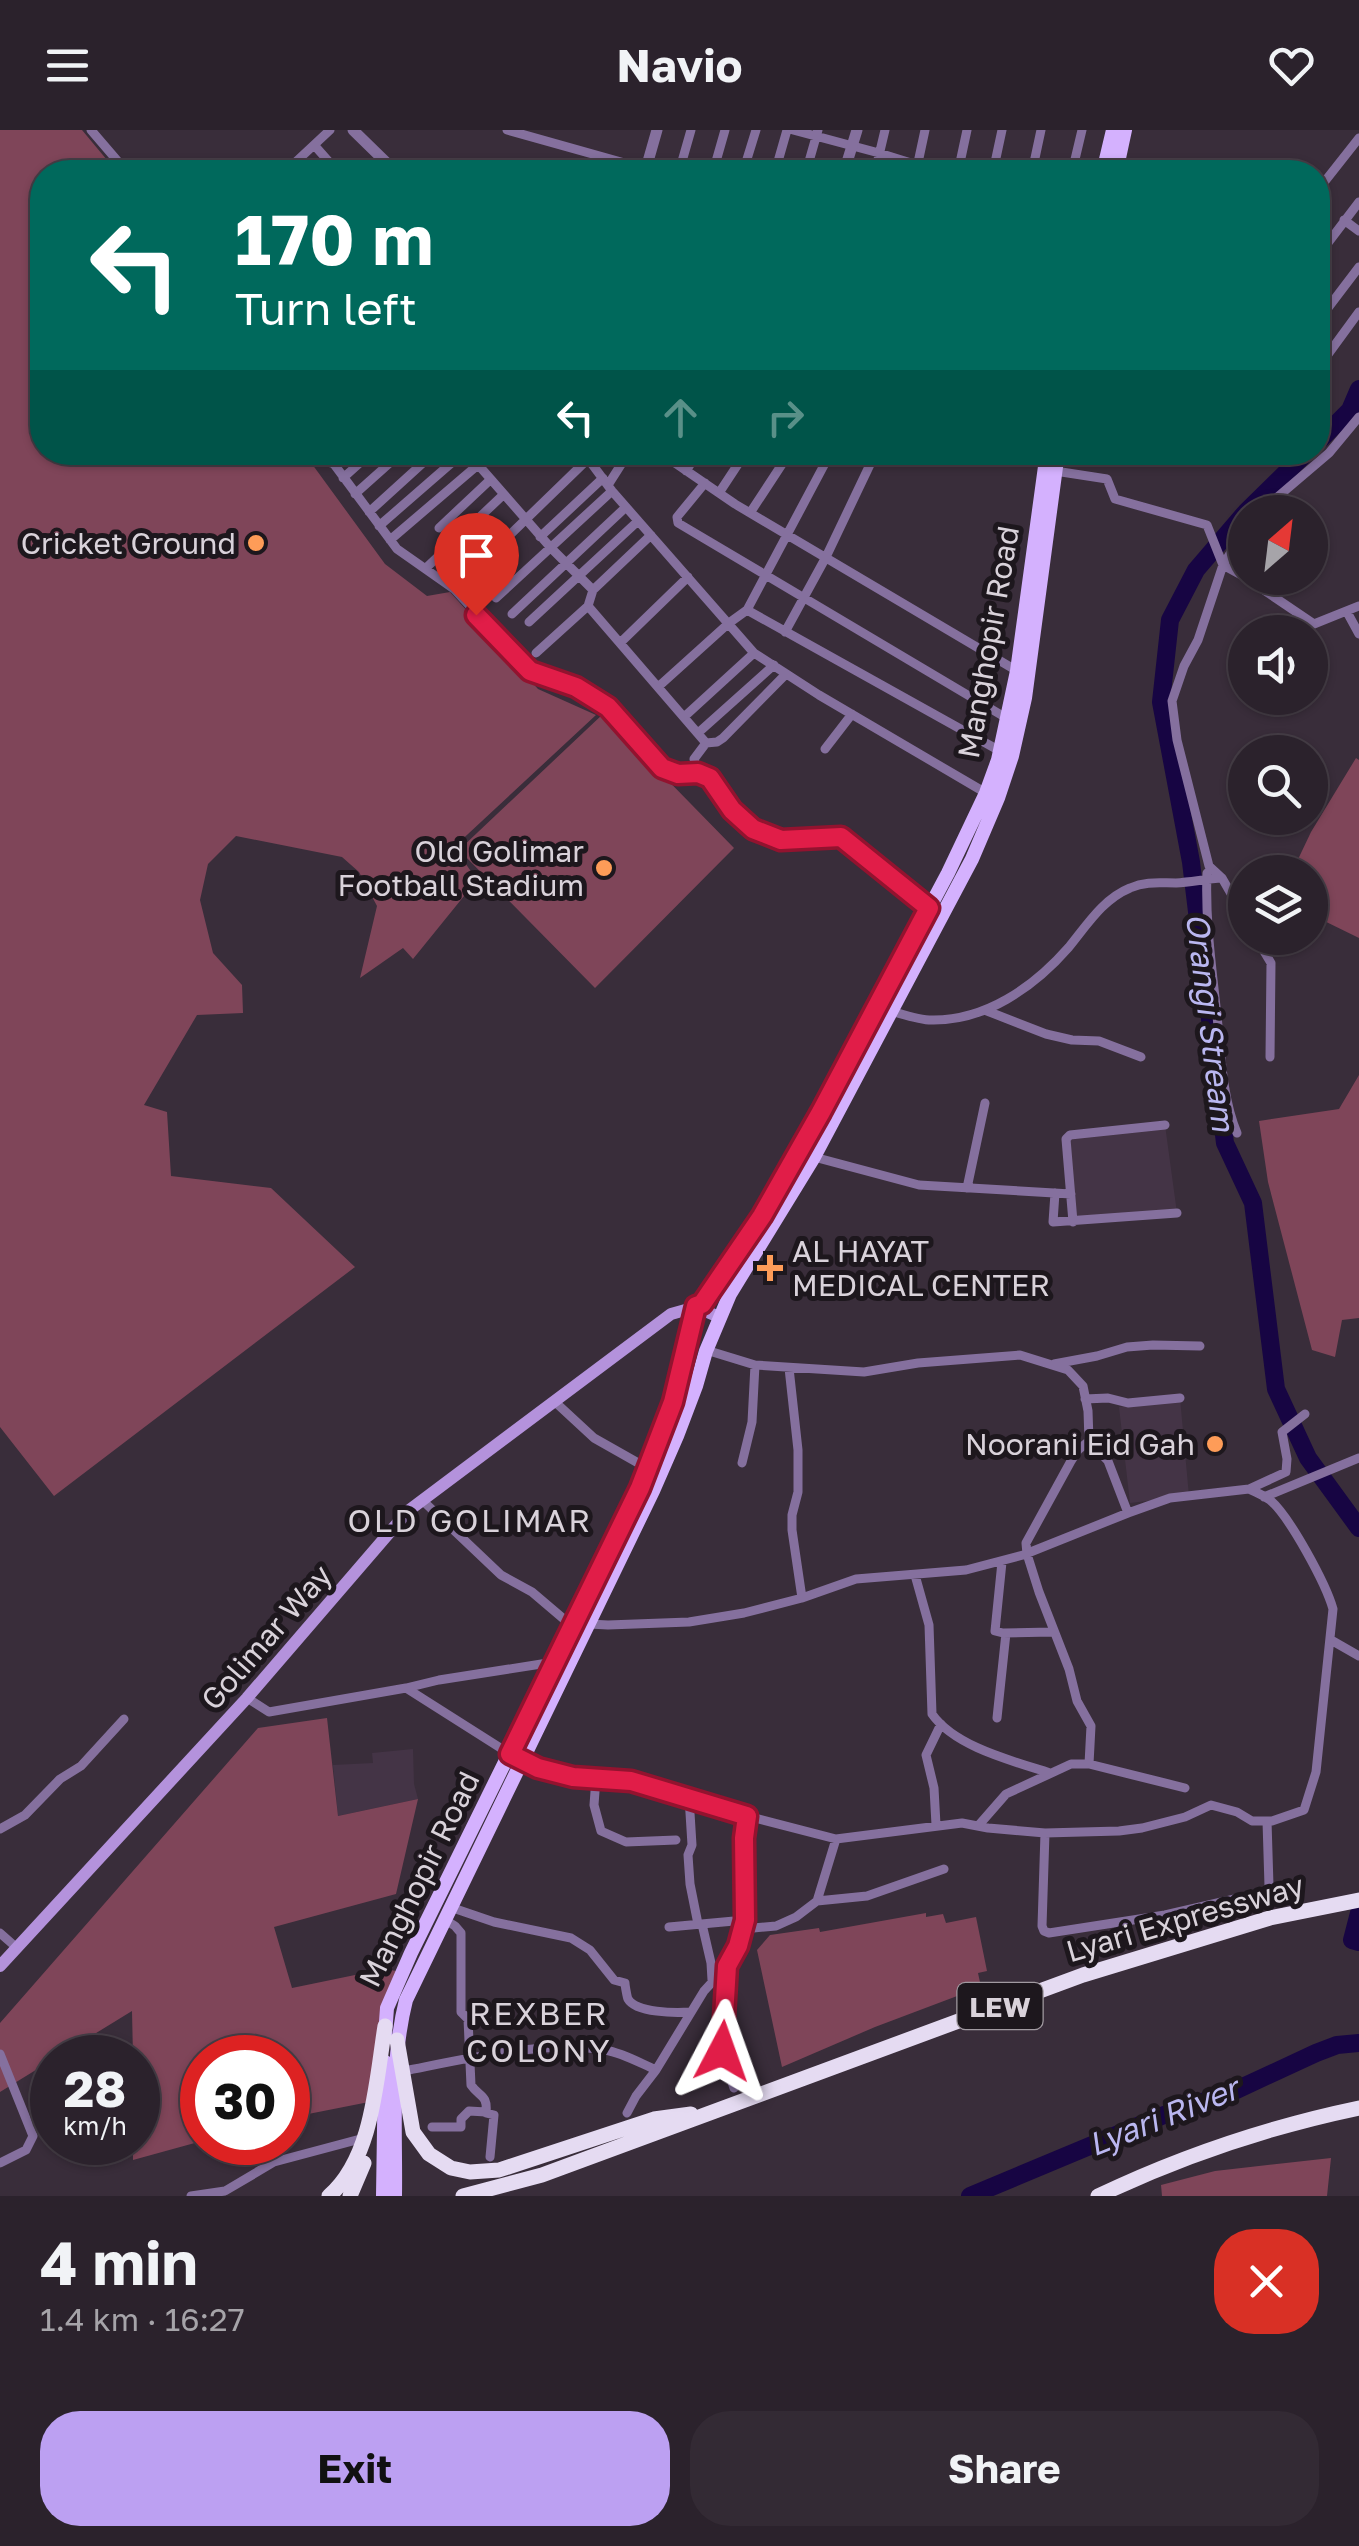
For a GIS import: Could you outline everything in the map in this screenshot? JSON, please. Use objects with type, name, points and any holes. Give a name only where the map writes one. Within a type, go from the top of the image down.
[{"type":"highway","name":"Lyari Expressway","points":[[463,2196],[542,2176],[1084,1975],[1270,1918],[1351,1901]]},
{"type":"highway","points":[[329,2196],[354,2168],[364,2138],[386,2026]]},
{"type":"highway","points":[[397,2040],[404,2071]]},
{"type":"highway","name":"LEW","points":[[404,2071],[413,2132],[429,2154],[451,2168],[470,2172],[499,2170],[654,2119],[716,2110]]},
{"type":"highway","points":[[350,2196],[366,2158],[375,2085]]},
{"type":"highway","points":[[1098,2196],[1178,2160],[1241,2138],[1359,2108]]},
{"type":"main road","points":[[1106,160],[1113,130]]},
{"type":"main road","points":[[1119,160],[1125,130]]},
{"type":"main road","name":"Manghopir Road","points":[[395,2196],[397,2040],[406,2000],[516,1757],[554,1662],[647,1468],[673,1402],[696,1306],[702,1304],[762,1216],[821,1112],[986,792],[1008,719],[1046,465]]},
{"type":"main road","name":"Manghopir Road","points":[[383,2196],[386,2008],[589,1624],[677,1436],[730,1294],[814,1157],[972,860],[998,798],[1025,698],[1056,465]]},
{"type":"main road","points":[[696,1306],[719,1317]]},
{"type":"main road","name":"Golimar Way","points":[[0,1966],[247,1698],[408,1510],[671,1314],[696,1306]]},
{"type":"street","points":[[91,130],[116,160]]},
{"type":"street","points":[[299,160],[330,130]]},
{"type":"street","points":[[353,130],[384,160]]},
{"type":"street","points":[[507,130],[609,160]]},
{"type":"street","points":[[649,160],[657,130]]},
{"type":"street","points":[[683,160],[692,130]]},
{"type":"street","points":[[716,160],[725,130]]},
{"type":"street","points":[[747,160],[756,130]]},
{"type":"street","points":[[779,160],[790,130],[817,133],[897,160]]},
{"type":"street","points":[[848,160],[857,130]]},
{"type":"street","points":[[878,160],[885,130]]},
{"type":"street","points":[[919,160],[926,130]]},
{"type":"street","points":[[961,160],[967,130]]},
{"type":"street","points":[[996,160],[1002,130]]},
{"type":"street","points":[[1035,160],[1041,130]]},
{"type":"street","points":[[1075,160],[1082,130]]},
{"type":"street","points":[[809,160],[817,133]]},
{"type":"street","points":[[1330,175],[1359,138]]},
{"type":"street","points":[[315,146],[327,160]]},
{"type":"street","points":[[1330,239],[1359,202]]},
{"type":"street","points":[[1344,220],[1359,231]]},
{"type":"street","points":[[1330,305],[1359,267]]},
{"type":"street","points":[[1330,352],[1359,312]]},
{"type":"street","points":[[1330,450],[1357,423]]},
{"type":"street","points":[[333,465],[397,550],[454,588],[530,671],[576,687],[608,707],[662,768],[710,778],[732,810],[753,829],[781,840],[841,837],[929,908]]},
{"type":"street","points":[[343,478],[358,465]]},
{"type":"street","points":[[355,494],[387,465]]},
{"type":"street","points":[[368,512],[420,465]]},
{"type":"street","points":[[379,526],[451,465]]},
{"type":"street","points":[[454,588],[577,465]]},
{"type":"street","points":[[593,465],[754,652],[986,792]]},
{"type":"street","points":[[496,598],[550,548],[620,465]]},
{"type":"street","points":[[678,465],[788,536],[1017,670]]},
{"type":"street","points":[[686,471],[690,465]]},
{"type":"street","points":[[719,493],[737,465]]},
{"type":"street","points":[[750,513],[781,465]]},
{"type":"street","points":[[658,687],[747,610],[824,465]]},
{"type":"street","points":[[785,632],[870,465]]},
{"type":"street","points":[[1279,495],[1313,465]]},
{"type":"street","points":[[390,540],[478,466],[593,590]]},
{"type":"street","points":[[1055,471],[1107,479],[1116,499],[1207,526],[1223,565],[1228,568]]},
{"type":"street","points":[[439,528],[490,480]]},
{"type":"street","points":[[705,483],[676,521],[1008,719]]},
{"type":"street","points":[[540,537],[607,485]]},
{"type":"street","points":[[426,568],[503,495]]},
{"type":"street","points":[[512,614],[626,507]]},
{"type":"street","points":[[529,622],[638,520]]},
{"type":"street","points":[[536,654],[588,606],[593,590],[651,535]]},
{"type":"street","points":[[1228,557],[1172,701],[1177,740],[1209,866],[1207,924],[1230,1114],[1237,1133]]},
{"type":"street","points":[[620,643],[688,578]]},
{"type":"street","points":[[1272,595],[1314,624],[1359,606]]},
{"type":"street","points":[[588,606],[706,744]]},
{"type":"street","points":[[747,610],[1000,751]]},
{"type":"street","points":[[1347,612],[1359,634]]},
{"type":"street","points":[[684,718],[754,652]]},
{"type":"street","points":[[698,733],[774,666]]},
{"type":"street","points":[[698,773],[694,759],[706,744],[723,738],[786,674]]},
{"type":"street","points":[[826,749],[852,714]]},
{"type":"street","points":[[1209,866],[1228,888]]},
{"type":"street","points":[[892,1012],[937,1020],[987,1011],[1048,969],[1097,912],[1118,894],[1150,882],[1222,878]]},
{"type":"street","points":[[1266,955],[1271,963],[1270,1057]]},
{"type":"street","points":[[987,1011],[1046,1034],[1098,1041],[1140,1057]]},
{"type":"street","points":[[967,1188],[985,1104]]},
{"type":"street","points":[[1073,1222],[1066,1139],[1070,1135],[1164,1125]]},
{"type":"street","points":[[814,1157],[919,1186],[1071,1194]]},
{"type":"street","points":[[1055,1193],[1053,1222],[1176,1213]]},
{"type":"street","points":[[1052,1364],[1127,1346],[1200,1346]]},
{"type":"street","points":[[706,1350],[754,1365],[789,1368],[864,1372],[1020,1354],[1068,1370],[1082,1386],[1086,1399],[1089,1441],[1108,1461],[1128,1513]]},
{"type":"street","points":[[742,1463],[752,1422],[754,1365]]},
{"type":"street","points":[[789,1368],[798,1450],[798,1492],[792,1530],[802,1598]]},
{"type":"street","points":[[1086,1399],[1108,1398],[1128,1403],[1180,1398]]},
{"type":"street","points":[[554,1401],[594,1438],[647,1468]]},
{"type":"street","points":[[589,1624],[689,1622],[744,1614],[856,1579],[966,1570],[1002,1562],[1170,1498],[1249,1488],[1286,1472],[1282,1432],[1305,1414]]},
{"type":"street","points":[[1089,1441],[1071,1461],[1026,1543],[1026,1554],[1052,1632],[1077,1701],[1091,1726],[1089,1764]]},
{"type":"street","points":[[1264,1497],[1359,1458]]},
{"type":"street","points":[[406,1688],[538,1768],[573,1777],[631,1781],[836,1839],[962,1823],[1045,1833],[1120,1831],[1185,1817],[1211,1805],[1238,1812],[1252,1822],[1268,1821],[1304,1810],[1316,1772],[1333,1609],[1329,1594],[1288,1522],[1271,1501],[1249,1488]]},
{"type":"street","points":[[422,1500],[501,1575],[532,1592],[572,1626]]},
{"type":"street","points":[[1002,1562],[995,1631],[1052,1632]]},
{"type":"street","points":[[915,1574],[929,1625],[932,1714],[941,1724],[989,1752],[1050,1773]]},
{"type":"street","points":[[997,1718],[1006,1633]]},
{"type":"street","points":[[1331,1640],[1359,1656]]},
{"type":"street","points":[[247,1698],[270,1712],[554,1662]]},
{"type":"street","points":[[0,1829],[26,1815],[60,1779],[81,1766],[124,1719]]},
{"type":"street","points":[[936,1824],[934,1788],[926,1755],[941,1724]]},
{"type":"street","points":[[978,1826],[1006,1794],[1071,1764],[1089,1764],[1185,1788]]},
{"type":"street","points":[[596,1778],[594,1806],[601,1830],[626,1842],[676,1840]]},
{"type":"street","points":[[689,1798],[690,1884],[711,1962],[712,1982]]},
{"type":"street","points":[[734,2088],[722,2051],[727,1966],[744,1924],[747,1816]]},
{"type":"street","points":[[1045,1833],[1042,1926],[1049,1933],[1165,1915],[1264,1892],[1269,1886],[1268,1821]]},
{"type":"street","points":[[816,1901],[836,1839]]},
{"type":"street","points":[[669,1927],[776,1926],[816,1901],[868,1896],[944,1870]]},
{"type":"street","points":[[447,1913],[571,1938],[590,1950],[614,1980],[625,1983],[627,1998],[635,2006],[668,2014],[690,2012]]},
{"type":"street","points":[[447,1913],[461,1933],[461,2012],[468,2018],[471,2086],[482,2094],[486,2112]]},
{"type":"street","points":[[0,1933],[17,1948]]},
{"type":"street","points":[[627,2113],[690,2012],[727,1966]]},
{"type":"street","points":[[404,2071],[494,2054],[584,2048],[609,2051],[656,2070]]},
{"type":"street","points":[[0,2054],[33,2136],[26,2150],[0,2162]]},
{"type":"street","points":[[432,2127],[461,2127],[462,2119],[470,2111],[494,2115],[490,2157]]},
{"type":"street","points":[[191,2196],[226,2191],[274,2162],[364,2138]]},
{"type":"shaded area","points":[[0,130],[82,130],[107,160],[30,160],[30,465],[313,465],[385,564],[427,596],[450,592],[538,689],[596,715],[454,847],[477,880],[413,959],[403,948],[360,978],[377,906],[359,872],[342,857],[236,836],[208,864],[200,900],[213,953],[242,985],[243,1013],[197,1015],[144,1105],[167,1112],[171,1176],[271,1188],[355,1267],[54,1496],[0,1427]]},
{"type":"shaded area","points":[[603,714],[734,848],[595,988],[459,850]]},
{"type":"shaded area","points":[[1356,758],[1359,938],[1328,923],[1328,855],[1300,855],[1310,835],[1328,835],[1328,804]]},
{"type":"shaded area","points":[[1359,1075],[1359,1318],[1342,1320],[1335,1357],[1312,1350],[1268,1182],[1259,1121],[1339,1109]]},
{"type":"shaded area","points":[[1165,1125],[1177,1213],[1073,1222],[1070,1135]]},
{"type":"shaded area","points":[[1180,1398],[1189,1496],[1130,1503],[1119,1407]]},
{"type":"shaded area","points":[[327,1718],[338,1816],[418,1799],[396,1894],[274,1927],[292,1988],[384,1969],[403,1972],[387,2008],[374,2101],[310,2114],[310,2035],[180,2035],[180,2147],[160,2153],[160,2035],[133,2035],[132,2011],[93,2035],[30,2035],[30,2074],[0,2092],[0,2023],[258,1728]]},
{"type":"shaded area","points":[[413,1749],[418,1799],[338,1816],[333,1765],[373,1763],[372,1753]]},
{"type":"shaded area","points":[[926,1913],[926,1917],[943,1914],[946,1923],[976,1917],[987,1971],[978,1973],[981,1987],[782,2067],[757,1950],[770,1935],[819,1928],[820,1932]]},
{"type":"shaded area","points":[[1331,2158],[1327,2196],[1162,2196],[1161,2185],[1215,2171]]},
{"type":"waterway","name":"Orangi Stream","points":[[1330,430],[1350,410],[1359,389]]},
{"type":"waterway","name":"Orangi Stream","points":[[1263,495],[1294,465]]},
{"type":"waterway","name":"Orangi Stream","points":[[1228,533],[1196,570],[1170,620],[1161,702],[1191,862],[1225,1143],[1253,1203],[1276,1389],[1308,1458],[1359,1528]]},
{"type":"waterway","name":"Orangi Stream","points":[[1359,1913],[1352,1940],[1359,1942]]},
{"type":"waterway","name":"Lyari River","points":[[970,2196],[1164,2115],[1232,2092],[1316,2053],[1337,2045],[1359,2043]]},
{"type":"place","name":"Cricket Ground","points":[[256,543]]},
{"type":"place","name":"Old Golimar Football Stadium","points":[[604,868]]},
{"type":"place","name":"AL HAYAT MEDICAL CENTER","points":[[770,1268]]},
{"type":"place","name":"Noorani Eid Gah","points":[[1215,1444]]},
{"type":"district","name":"OLD GOLIMAR","points":[[470,1520]]},
{"type":"district","name":"REXBER COLONY","points":[[539,2032]]},
{"type":"route","points":[[476,615],[530,671],[576,687],[608,707],[662,768],[710,778],[732,810],[753,829],[781,840],[841,837],[929,908],[762,1216],[702,1304],[696,1306],[673,1402],[640,1488],[510,1754],[538,1768],[573,1777],[631,1781],[747,1816],[745,1920],[727,1966],[722,2051]]}]
